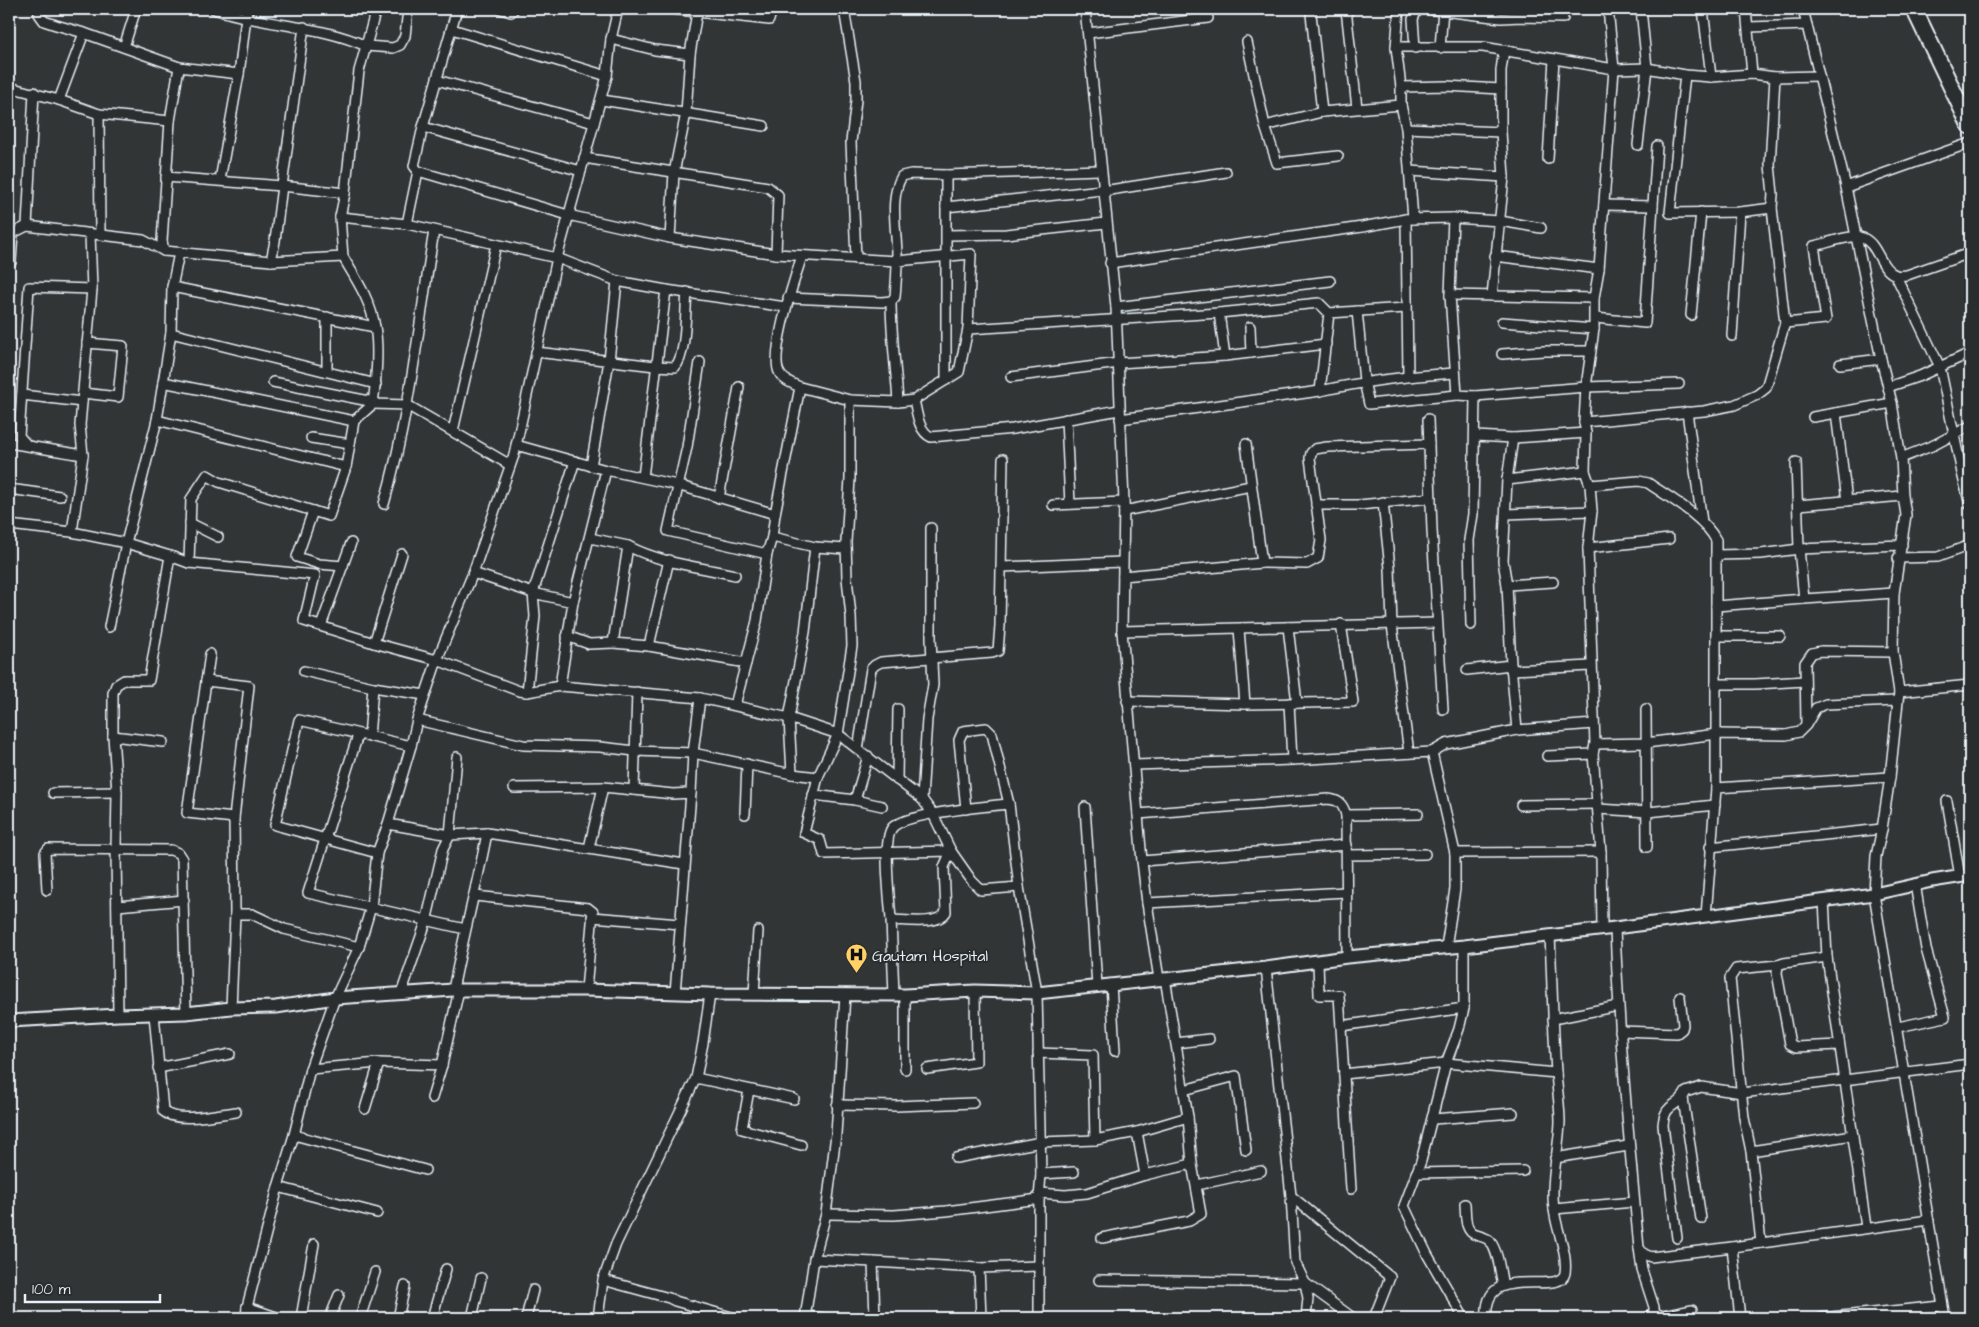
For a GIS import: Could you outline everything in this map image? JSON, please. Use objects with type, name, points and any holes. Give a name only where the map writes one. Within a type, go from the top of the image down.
[{"type":"main road","points":[[1914,9],[1970,126]]},
{"type":"street","points":[[39,9],[39,14],[44,21],[84,33],[179,67],[239,74]]},
{"type":"street","points":[[124,47],[136,9]]},
{"type":"street","points":[[214,9],[246,13],[304,27],[348,38],[366,46],[393,48],[400,45],[405,36],[408,9]]},
{"type":"street","points":[[189,564],[191,499],[207,475],[219,482],[329,516],[346,467],[354,422],[374,403],[376,384],[375,327],[363,290],[343,257],[340,217],[345,193],[359,71],[376,9]]},
{"type":"street","points":[[458,9],[423,127],[414,166],[418,171],[568,215],[670,238],[776,254],[897,261],[971,254],[968,329],[959,372],[914,400],[898,402],[850,400],[800,388],[785,379],[779,373],[776,362],[787,302],[802,256]]},
{"type":"street","points":[[501,9],[511,12],[514,9]]},
{"type":"street","points":[[246,1318],[247,1307],[310,1070],[335,998],[359,947],[371,908],[377,853],[388,824],[417,720],[437,660],[474,573],[516,445],[557,258],[608,76],[611,39],[618,9]]},
{"type":"street","points":[[671,9],[769,20],[772,9]]},
{"type":"street","points":[[844,9],[856,81],[856,100],[851,142],[856,259]]},
{"type":"street","points":[[1085,9],[1100,170],[1116,307],[1124,507],[1122,631],[1142,861],[1147,903],[1184,1090],[1192,1164],[1201,1214],[1189,1221],[1102,1238]]},
{"type":"street","points":[[1346,9],[1357,108]]},
{"type":"street","points":[[1399,9],[1396,47],[1410,172],[1406,308],[1408,376]]},
{"type":"street","points":[[1415,48],[1415,13],[1417,10],[1427,9],[1563,18]]},
{"type":"street","points":[[1602,930],[1601,852],[1593,754],[1595,744],[1588,548],[1592,511],[1590,485],[1585,471],[1586,433],[1584,422],[1586,388],[1595,318],[1594,298],[1599,269],[1614,69],[1608,9]]},
{"type":"street","points":[[1638,145],[1647,68],[1641,9]]},
{"type":"street","points":[[1703,9],[1711,77]]},
{"type":"street","points":[[1746,9],[1752,74]]},
{"type":"street","points":[[1803,9],[1846,187],[1881,359],[1892,403],[1901,458],[1906,515],[1894,592],[1893,652],[1898,697],[1890,777],[1876,856],[1874,894],[1898,1027],[1942,1306],[1946,1318]]},
{"type":"street","points":[[1440,48],[1443,10]]},
{"type":"street","points":[[670,238],[674,173],[686,113],[690,54],[698,11]]},
{"type":"street","points":[[220,180],[239,74],[246,13]]},
{"type":"street","points":[[1311,14],[1322,112]]},
{"type":"street","points":[[1088,34],[1208,18]]},
{"type":"street","points":[[1749,27],[1807,25]]},
{"type":"street","points":[[271,261],[304,27]]},
{"type":"street","points":[[452,29],[608,76]]},
{"type":"street","points":[[59,100],[84,33]]},
{"type":"street","points":[[611,39],[655,50],[690,54]]},
{"type":"street","points":[[1247,42],[1265,126],[1277,163],[1338,156]]},
{"type":"street","points":[[1396,47],[1483,47],[1614,69],[1647,68],[1686,75],[1711,77],[1752,74],[1775,77],[1819,76]]},
{"type":"street","points":[[1492,296],[1504,177],[1501,132],[1501,70],[1504,50]]},
{"type":"street","points":[[1548,159],[1554,58]]},
{"type":"street","points":[[164,251],[162,241],[170,120],[179,67]]},
{"type":"street","points":[[1686,75],[1670,213],[1740,212],[1772,208]]},
{"type":"street","points":[[1584,422],[1687,412],[1734,405],[1757,395],[1766,388],[1785,323],[1772,208],[1773,194],[1770,166],[1775,77]]},
{"type":"street","points":[[437,80],[594,123]]},
{"type":"street","points":[[1401,87],[1446,86],[1501,89]]},
{"type":"street","points":[[9,87],[34,92],[99,114],[170,120]]},
{"type":"street","points":[[27,226],[34,92]]},
{"type":"street","points":[[602,100],[764,126]]},
{"type":"street","points":[[1265,126],[1322,112],[1401,105]]},
{"type":"street","points":[[99,114],[100,234]]},
{"type":"street","points":[[423,127],[581,171]]},
{"type":"street","points":[[1406,128],[1501,132]]},
{"type":"street","points":[[1846,187],[1970,143]]},
{"type":"street","points":[[1595,318],[1645,324],[1657,146]]},
{"type":"street","points":[[584,158],[768,187],[778,196],[776,254]]},
{"type":"street","points":[[340,217],[407,224],[557,258],[617,281],[666,290],[787,302],[882,302],[891,301],[895,297],[897,261],[895,195],[902,176],[911,174],[946,175],[1100,170]]},
{"type":"street","points":[[407,224],[418,171]]},
{"type":"street","points":[[946,207],[1103,190],[1226,172]]},
{"type":"street","points":[[1410,172],[1504,177]]},
{"type":"street","points":[[946,175],[946,380]]},
{"type":"street","points":[[166,177],[220,180],[345,193]]},
{"type":"street","points":[[1604,205],[1653,206]]},
{"type":"street","points":[[1691,315],[1701,212]]},
{"type":"street","points":[[1732,336],[1740,212]]},
{"type":"street","points":[[1453,218],[1450,295],[1457,395]]},
{"type":"street","points":[[1110,263],[1410,219],[1453,218],[1500,221],[1541,228]]},
{"type":"street","points":[[946,235],[1006,234],[1106,223]]},
{"type":"street","points":[[9,262],[12,262],[13,232],[27,226],[143,240],[164,251],[179,253],[271,261],[343,257]]},
{"type":"street","points":[[384,504],[394,470],[407,405],[434,231]]},
{"type":"street","points":[[72,532],[83,455],[80,426],[92,289],[90,234]]},
{"type":"street","points":[[1785,323],[1826,319],[1814,246],[1856,236],[1869,242],[1890,272],[1896,276],[1940,367],[1970,505]]},
{"type":"street","points":[[453,431],[496,244]]},
{"type":"street","points":[[109,627],[126,543],[157,420],[172,333],[172,287],[179,253]]},
{"type":"street","points":[[1896,276],[1907,275],[1970,253]]},
{"type":"street","points":[[1496,256],[1599,269]]},
{"type":"street","points":[[1116,307],[1330,280]]},
{"type":"street","points":[[591,466],[609,361],[617,281]]},
{"type":"street","points":[[27,445],[19,436],[29,287],[92,289]]},
{"type":"street","points":[[172,287],[375,327]]},
{"type":"street","points":[[643,477],[655,366],[666,290]]},
{"type":"street","points":[[536,352],[670,368],[675,367],[679,362],[687,292]]},
{"type":"street","points":[[1450,295],[1594,298]]},
{"type":"street","points":[[891,301],[891,332],[896,358],[898,402]]},
{"type":"street","points":[[968,329],[1116,321],[1319,303],[1329,313],[1406,308]]},
{"type":"street","points":[[1357,311],[1364,381],[1369,404],[1457,395],[1475,396],[1679,384]]},
{"type":"street","points":[[1219,313],[1225,356]]},
{"type":"street","points":[[1320,391],[1329,313]]},
{"type":"street","points":[[327,317],[327,371]]},
{"type":"street","points":[[1502,322],[1594,329]]},
{"type":"street","points":[[1250,327],[1251,353]]},
{"type":"street","points":[[172,333],[376,384]]},
{"type":"street","points":[[22,395],[83,398],[118,397],[123,346],[87,343]]},
{"type":"street","points":[[1011,377],[1119,363],[1225,356],[1326,344]]},
{"type":"street","points":[[1502,354],[1544,351],[1590,351]]},
{"type":"street","points":[[1888,387],[1905,382],[1970,353]]},
{"type":"street","points":[[1840,364],[1881,359]]},
{"type":"street","points":[[700,362],[687,447],[668,531],[767,554]]},
{"type":"street","points":[[914,400],[921,428],[925,434],[931,437],[1013,429],[1066,418],[1120,414],[1320,391],[1364,381],[1454,372]]},
{"type":"street","points":[[163,382],[354,422]]},
{"type":"street","points":[[273,382],[374,403],[407,405],[510,464]]},
{"type":"street","points":[[719,498],[739,387]]},
{"type":"street","points":[[735,705],[757,621],[767,554],[772,537],[800,388]]},
{"type":"street","points":[[1471,625],[1469,540],[1473,514],[1475,396]]},
{"type":"street","points":[[850,400],[850,479],[846,549],[852,646],[838,734],[818,777],[804,833],[820,840],[824,854],[951,851]]},
{"type":"street","points":[[1812,417],[1892,403]]},
{"type":"street","points":[[1687,412],[1702,522]]},
{"type":"street","points":[[1836,413],[1847,501]]},
{"type":"street","points":[[1066,418],[1070,504]]},
{"type":"street","points":[[1428,419],[1436,623],[1443,709]]},
{"type":"street","points":[[157,420],[346,467]]},
{"type":"street","points":[[1901,458],[1970,426]]},
{"type":"street","points":[[1475,436],[1513,438],[1586,433]]},
{"type":"street","points":[[311,438],[350,444]]},
{"type":"street","points":[[1513,438],[1507,480],[1503,561],[1507,585],[1516,730]]},
{"type":"street","points":[[9,443],[83,455]]},
{"type":"street","points":[[1246,444],[1262,563]]},
{"type":"street","points":[[1124,576],[1262,563],[1307,564],[1318,558],[1321,540],[1310,458],[1311,452],[1316,449],[1429,444]]},
{"type":"street","points":[[516,445],[606,470],[677,485],[775,514]]},
{"type":"street","points":[[858,749],[871,669],[875,665],[881,662],[932,659],[998,651],[1002,567],[1003,459]]},
{"type":"street","points":[[528,692],[536,616],[533,593],[575,461]]},
{"type":"street","points":[[1796,462],[1799,549],[1804,599]]},
{"type":"street","points":[[560,686],[574,602],[606,470]]},
{"type":"street","points":[[1507,480],[1585,471]]},
{"type":"street","points":[[1590,485],[1648,482],[1702,522],[1711,530],[1716,540],[1716,788],[1706,916]]},
{"type":"street","points":[[1053,505],[1124,507],[1251,486]]},
{"type":"street","points":[[9,489],[60,496]]},
{"type":"street","points":[[1798,506],[1903,496]]},
{"type":"street","points":[[1316,505],[1431,498]]},
{"type":"street","points":[[1383,502],[1390,568],[1392,625],[1409,753]]},
{"type":"street","points":[[314,511],[297,557],[319,564],[343,566]]},
{"type":"street","points":[[1506,514],[1592,511]]},
{"type":"street","points":[[190,523],[218,537]]},
{"type":"street","points":[[9,525],[72,532],[126,543],[170,556],[189,564],[315,575],[304,621],[437,660],[519,691],[528,692],[560,686],[700,698],[788,718],[838,734],[922,799],[933,814],[951,851],[972,881],[981,890],[1019,887]]},
{"type":"street","points":[[922,799],[927,719],[933,685],[931,528]]},
{"type":"street","points":[[772,537],[816,547],[846,549]]},
{"type":"street","points":[[590,538],[628,546],[640,552],[669,560],[735,575]]},
{"type":"street","points":[[1588,548],[1669,539]]},
{"type":"street","points":[[321,626],[352,543]]},
{"type":"street","points":[[1716,555],[1761,554],[1799,549],[1902,545]]},
{"type":"street","points":[[1898,558],[1938,557],[1970,545]]},
{"type":"street","points":[[613,643],[628,546]]},
{"type":"street","points":[[792,774],[788,718],[804,632],[816,547]]},
{"type":"street","points":[[374,643],[402,554]]},
{"type":"street","points":[[118,1015],[117,792],[113,736],[114,693],[116,685],[124,680],[149,680],[170,556]]},
{"type":"street","points":[[649,646],[669,560]]},
{"type":"street","points":[[1002,567],[1122,562]]},
{"type":"street","points":[[474,573],[533,593],[574,602]]},
{"type":"street","points":[[1507,585],[1553,582]]},
{"type":"street","points":[[1716,606],[1894,592]]},
{"type":"street","points":[[1122,631],[1436,623]]},
{"type":"street","points":[[1127,701],[1245,704],[1353,702],[1341,624]]},
{"type":"street","points":[[1288,627],[1293,703],[1292,760]]},
{"type":"street","points":[[1239,628],[1245,704]]},
{"type":"street","points":[[567,636],[589,644],[613,643],[649,646],[746,663]]},
{"type":"street","points":[[1716,636],[1780,636]]},
{"type":"street","points":[[1806,725],[1805,663],[1812,653],[1821,651],[1893,652]]},
{"type":"street","points":[[210,654],[187,814],[234,818]]},
{"type":"street","points":[[1467,670],[1591,666]]},
{"type":"street","points":[[304,671],[373,687],[425,695]]},
{"type":"street","points":[[206,681],[248,686],[234,818],[235,914],[231,1008]]},
{"type":"street","points":[[1716,684],[1805,681]]},
{"type":"street","points":[[1595,744],[1646,743],[1717,734],[1786,735],[1799,732],[1806,725],[1816,708],[1826,704],[1898,697],[1970,685]]},
{"type":"street","points":[[368,737],[373,687]]},
{"type":"street","points":[[634,790],[637,692]]},
{"type":"street","points":[[675,993],[693,753],[700,698]]},
{"type":"street","points":[[897,780],[898,709]]},
{"type":"street","points":[[1646,709],[1647,847]]},
{"type":"street","points":[[377,853],[274,825],[299,720],[411,746]]},
{"type":"street","points":[[417,720],[523,746],[600,747],[635,751],[693,753],[792,774],[818,777]]},
{"type":"street","points":[[1134,765],[1292,760],[1432,752],[1446,744],[1516,730],[1594,724]]},
{"type":"street","points":[[966,809],[958,740],[963,731],[986,728],[992,734],[1008,804],[1019,887],[1037,993],[1041,1142],[1038,1266],[1039,1318]]},
{"type":"street","points":[[358,735],[308,893],[465,930]]},
{"type":"street","points":[[113,736],[164,742]]},
{"type":"street","points":[[1432,752],[1455,853],[1455,889],[1446,947]]},
{"type":"street","points":[[1547,756],[1593,754]]},
{"type":"street","points":[[855,800],[868,756]]},
{"type":"street","points":[[402,994],[426,922],[443,850],[450,835],[457,757]]},
{"type":"street","points":[[744,814],[747,764]]},
{"type":"street","points":[[1716,788],[1890,777]]},
{"type":"street","points":[[514,788],[603,787],[673,794],[691,793]]},
{"type":"street","points":[[589,848],[603,787]]},
{"type":"street","points":[[53,793],[117,792]]},
{"type":"street","points":[[813,795],[855,800],[882,806]]},
{"type":"street","points":[[1138,814],[1328,799],[1337,800],[1343,805],[1346,815],[1347,957]]},
{"type":"street","points":[[9,1021],[276,1007],[335,998],[456,990],[586,990],[710,994],[845,995],[899,995],[975,991],[1037,993],[1266,968],[1347,957],[1464,946],[1874,894],[1915,884],[1965,876],[1947,801]]},
{"type":"street","points":[[905,1069],[891,920],[887,852],[889,834],[893,827],[900,822],[933,814],[1008,804]]},
{"type":"street","points":[[1521,805],[1598,806],[1648,812],[1715,805]]},
{"type":"street","points":[[1085,807],[1097,986]]},
{"type":"street","points":[[1346,815],[1418,814]]},
{"type":"street","points":[[388,824],[450,835],[487,833],[684,864]]},
{"type":"street","points":[[1710,847],[1882,829]]},
{"type":"street","points":[[432,1098],[442,1066],[465,930],[475,896],[487,833]]},
{"type":"street","points":[[1142,861],[1347,845]]},
{"type":"street","points":[[47,890],[44,854],[48,849],[171,850],[178,853],[182,859],[186,1013]]},
{"type":"street","points":[[891,920],[933,921],[944,917],[946,912],[944,867],[951,851]]},
{"type":"street","points":[[1455,853],[1601,852]]},
{"type":"street","points":[[1347,855],[1426,854]]},
{"type":"street","points":[[1898,1027],[1945,1017],[1926,949],[1915,884]]},
{"type":"street","points":[[1147,903],[1346,892]]},
{"type":"street","points":[[475,896],[588,908],[593,912],[586,990]]},
{"type":"street","points":[[117,906],[184,900]]},
{"type":"street","points":[[1824,900],[1827,957],[1866,1227]]},
{"type":"street","points":[[235,914],[252,914],[284,929],[359,947]]},
{"type":"street","points":[[592,917],[680,924]]},
{"type":"street","points":[[1615,928],[1618,1006],[1628,1146],[1638,1248],[1642,1270],[1652,1299],[1650,1316],[1663,1316],[1692,1310]]},
{"type":"street","points":[[754,994],[758,931]]},
{"type":"street","points":[[1487,1318],[1487,1303],[1498,1289],[1503,1286],[1530,1282],[1554,1283],[1561,1281],[1566,1267],[1554,1208],[1555,1158],[1560,1122],[1550,935]]},
{"type":"street","points":[[1464,946],[1464,1008],[1459,1029],[1446,1063],[1433,1119],[1404,1206],[1427,1254],[1464,1318]]},
{"type":"street","points":[[1761,1243],[1751,1151],[1744,1118],[1730,978],[1736,969],[1778,965],[1827,957]]},
{"type":"street","points":[[1318,961],[1319,995],[1339,995],[1351,1189]]},
{"type":"street","points":[[1778,965],[1777,973],[1790,1044],[1796,1047],[1839,1045]]},
{"type":"street","points":[[1266,968],[1291,1196],[1295,1262],[1305,1283],[1308,1298],[1306,1318]]},
{"type":"street","points":[[1112,984],[1116,1051]]},
{"type":"street","points":[[927,1069],[976,1062],[975,991]]},
{"type":"street","points":[[598,1318],[603,1280],[616,1244],[696,1078],[710,994]]},
{"type":"street","points":[[823,1318],[805,1317],[814,1259],[826,1214],[836,1134],[845,995]]},
{"type":"street","points":[[1620,1031],[1676,1033],[1682,1030],[1680,998]]},
{"type":"street","points":[[1553,1019],[1618,1006]]},
{"type":"street","points":[[1341,1026],[1464,1008]]},
{"type":"street","points":[[154,1014],[163,1112],[168,1116],[178,1118],[236,1112]]},
{"type":"street","points":[[1176,1043],[1209,1039]]},
{"type":"street","points":[[1038,1053],[1093,1055],[1095,1140]]},
{"type":"street","points":[[158,1068],[230,1054]]},
{"type":"street","points":[[310,1070],[379,1063],[442,1066]]},
{"type":"street","points":[[365,1109],[379,1063]]},
{"type":"street","points":[[1344,1074],[1446,1063],[1556,1073]]},
{"type":"street","points":[[1677,1238],[1662,1125],[1664,1114],[1668,1108],[1683,1098],[1686,1092],[1701,1087],[1742,1093],[1970,1064]]},
{"type":"street","points":[[1184,1090],[1236,1076],[1246,1150]]},
{"type":"street","points":[[696,1078],[794,1099]]},
{"type":"street","points":[[749,1090],[742,1130],[801,1145]]},
{"type":"street","points":[[1683,1098],[1701,1219]]},
{"type":"street","points":[[837,1105],[896,1106],[973,1103]]},
{"type":"street","points":[[1433,1119],[1513,1113]]},
{"type":"street","points":[[956,1158],[1041,1142],[1095,1140],[1137,1132],[1188,1117]]},
{"type":"street","points":[[1137,1132],[1145,1175]]},
{"type":"street","points":[[294,1135],[425,1170]]},
{"type":"street","points":[[1751,1151],[1853,1135]]},
{"type":"street","points":[[1555,1158],[1628,1146]]},
{"type":"street","points":[[826,1214],[894,1215],[946,1212],[1039,1196],[1087,1194],[1145,1175],[1192,1164]]},
{"type":"street","points":[[1197,1186],[1261,1171]]},
{"type":"street","points":[[1416,1173],[1523,1171]]},
{"type":"street","points":[[1041,1174],[1074,1172]]},
{"type":"street","points":[[278,1187],[377,1213]]},
{"type":"street","points":[[1291,1196],[1390,1277],[1374,1318]]},
{"type":"street","points":[[1554,1208],[1634,1202]]},
{"type":"street","points":[[1465,1204],[1468,1228],[1471,1233],[1485,1237],[1490,1242],[1495,1252],[1503,1286]]},
{"type":"street","points":[[1638,1248],[1644,1254],[1651,1257],[1929,1220]]},
{"type":"street","points":[[301,1318],[314,1244]]},
{"type":"street","points":[[1732,1247],[1740,1318]]},
{"type":"street","points":[[814,1259],[979,1268],[1038,1266]]},
{"type":"street","points":[[873,1262],[875,1318]]},
{"type":"street","points":[[979,1268],[981,1318]]},
{"type":"street","points":[[432,1318],[446,1270]]},
{"type":"street","points":[[360,1318],[375,1272]]},
{"type":"street","points":[[472,1318],[481,1278]]},
{"type":"street","points":[[603,1280],[735,1318]]},
{"type":"street","points":[[1099,1280],[1305,1283],[1353,1318]]},
{"type":"street","points":[[398,1318],[406,1286]]},
{"type":"street","points":[[526,1318],[533,1290]]},
{"type":"street","points":[[330,1318],[339,1295]]},
{"type":"street","points":[[1821,1318],[1942,1306]]},
{"type":"street","points":[[247,1307],[279,1318]]},
{"type":"place","name":"Gautam Hospital","points":[[856,974]]}]
